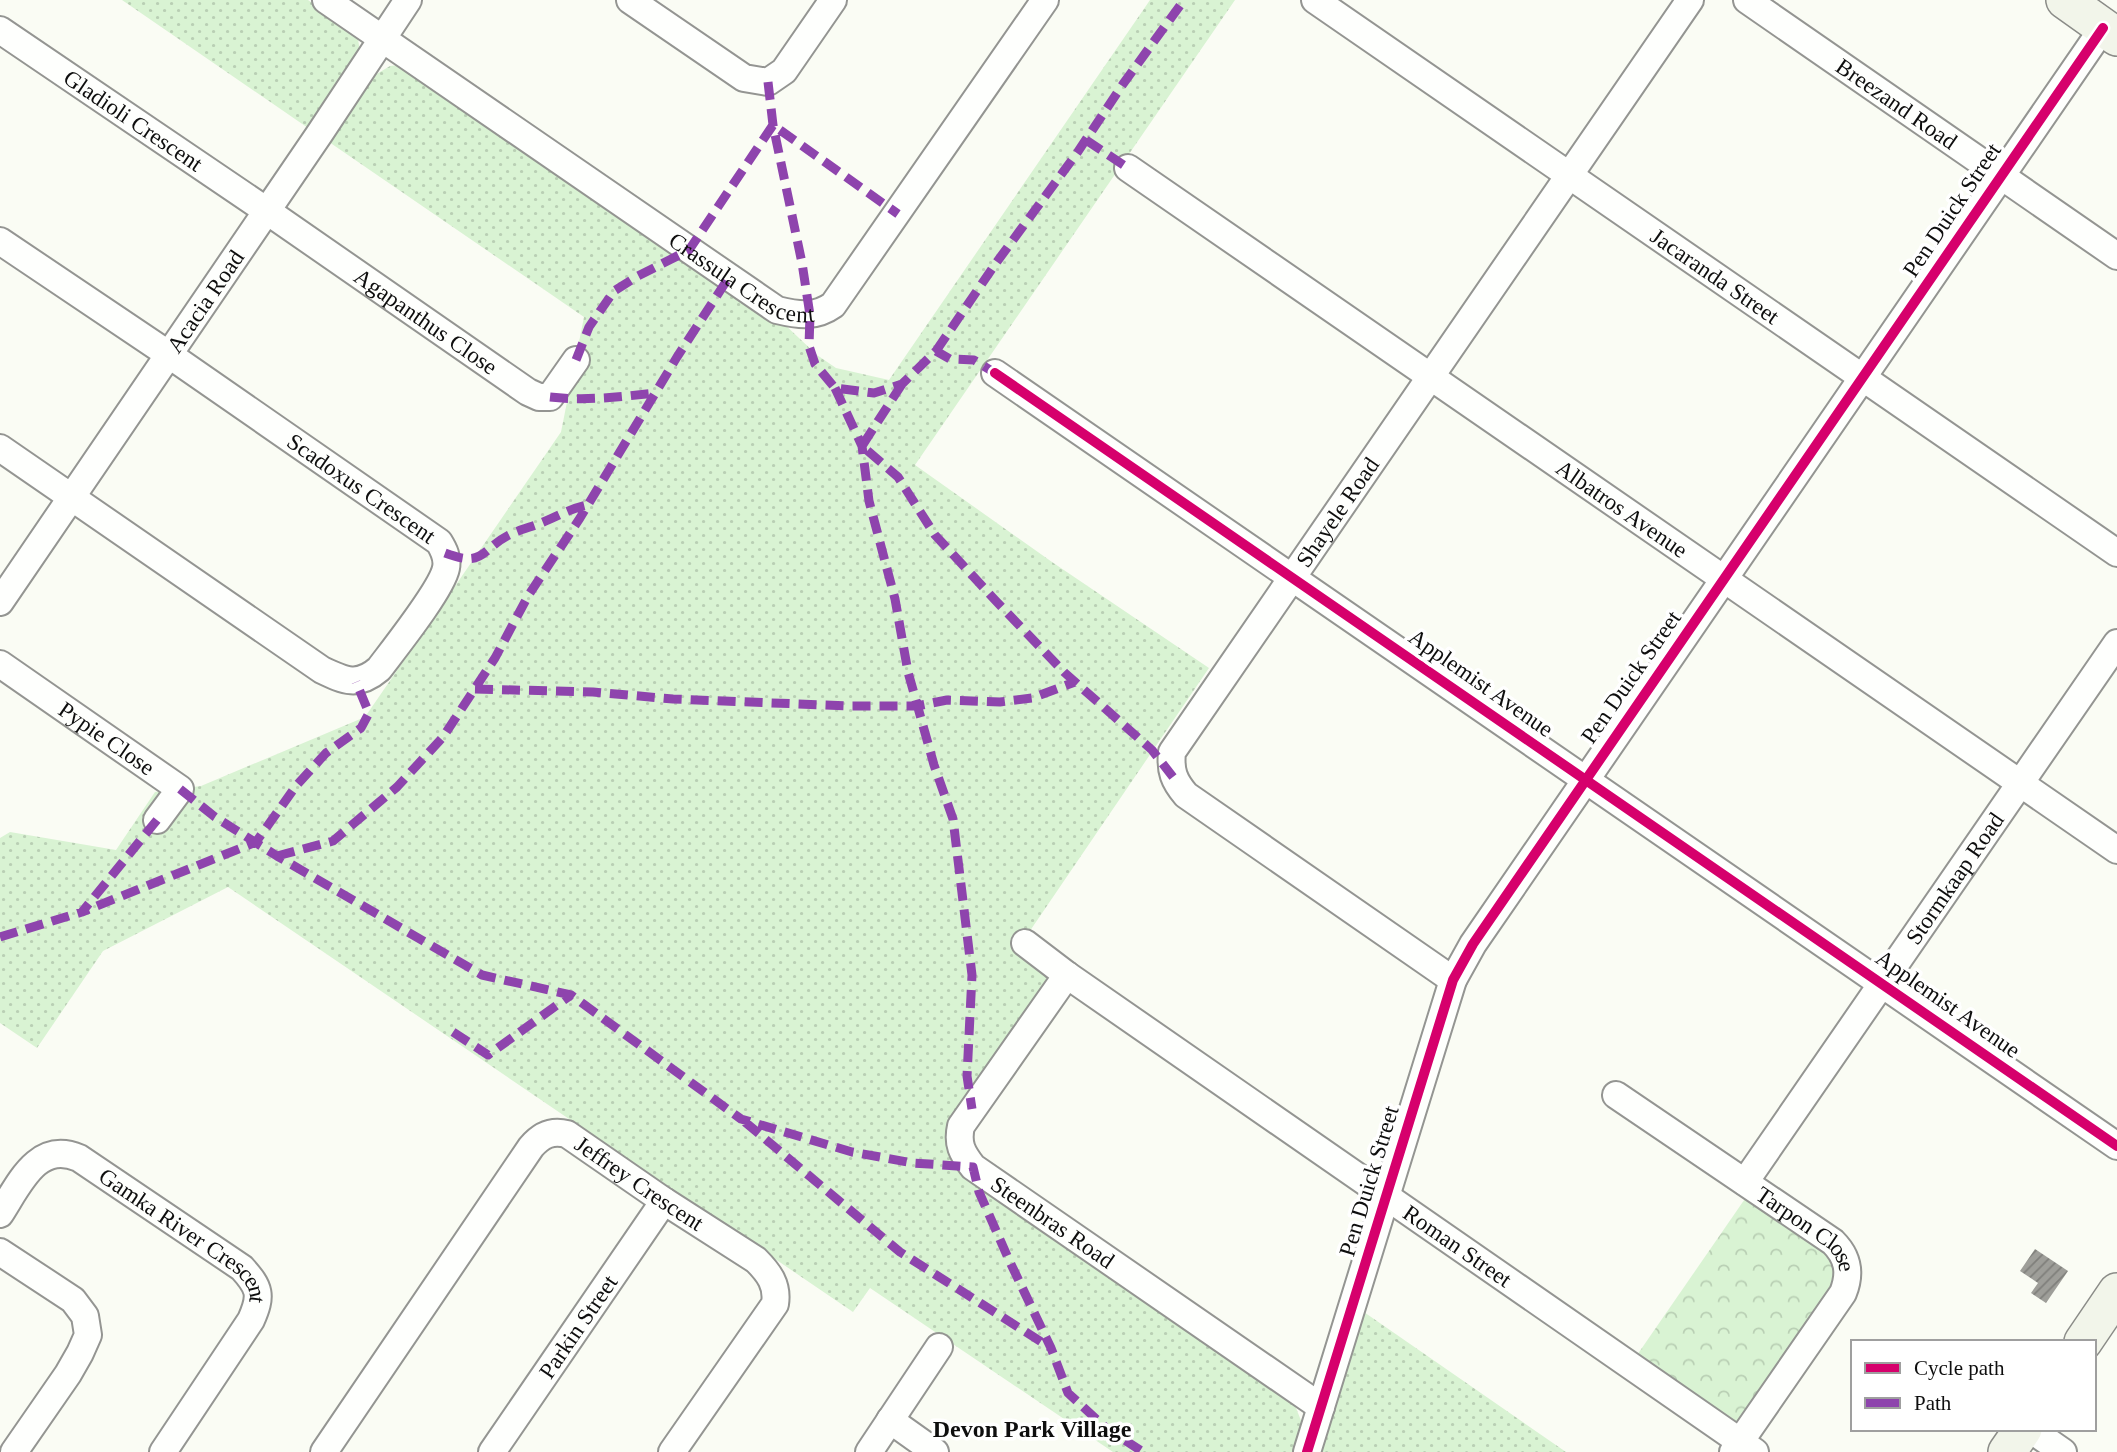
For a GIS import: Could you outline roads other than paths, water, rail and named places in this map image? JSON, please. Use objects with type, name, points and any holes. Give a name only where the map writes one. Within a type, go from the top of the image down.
[{"type":"street","name":"Crassula Crescent","points":[[326,0],[777,310],[810,315],[824,312],[833,305],[1045,0]]},
{"type":"street","name":"Acacia Road","points":[[0,602],[408,0]]},
{"type":"street","points":[[630,0],[744,78],[768,82],[784,71],[833,0]]},
{"type":"street","name":"Jacaranda Street","points":[[1315,0],[2117,553]]},
{"type":"street","name":"Shayele Road","points":[[1454,980],[1186,795],[1173,777],[1170,765],[1172,752],[1690,0]]},
{"type":"street","name":"Breezand Road","points":[[1746,0],[2117,256]]},
{"type":"street","points":[[2065,0],[2110,32]]},
{"type":"street","name":"Gladioli Crescent","points":[[0,30],[267,211]]},
{"type":"street","name":"Pen Duick Street","points":[[1307,1452],[1454,980],[1473,944],[2001,176],[2110,32]]},
{"type":"street","name":"Albatros Avenue","points":[[1128,168],[2117,850]]},
{"type":"street","name":"Agapanthus Close","points":[[267,211],[528,392],[546,399],[550,397],[576,360]]},
{"type":"street","name":"Scadoxus Crescent","points":[[0,241],[439,542],[445,553],[446,568],[439,585],[379,669],[368,678],[356,682],[341,680],[321,670],[0,448]]},
{"type":"street","name":"Applemist Avenue","points":[[995,373],[2117,1146]]},
{"type":"street","name":"Stormkaap Road","points":[[1745,1182],[2117,643]]},
{"type":"street","name":"Pypie Close","points":[[0,664],[180,789],[157,820]]},
{"type":"street","name":"Roman Street","points":[[1025,943],[1743,1449]]},
{"type":"street","name":"Steenbras Road","points":[[1067,975],[961,1126],[959,1135],[962,1154],[973,1167],[1321,1407]]},
{"type":"street","name":"Tarpon Close","points":[[1616,1095],[1833,1242],[1845,1258],[1848,1276],[1843,1293],[1743,1449]]},
{"type":"street","name":"Jeffrey Crescent","points":[[332,1449],[524,1156],[538,1139],[553,1132],[567,1134],[756,1260],[770,1276],[775,1287],[775,1304],[672,1452]]},
{"type":"street","name":"Gamka River Crescent","points":[[0,1214],[29,1170],[42,1158],[66,1152],[79,1158],[242,1268],[251,1278],[258,1289],[259,1302],[251,1320],[163,1452]]},
{"type":"street","name":"Parkin Street","points":[[492,1452],[664,1201]]},
{"type":"street","points":[[0,1252],[73,1300],[85,1315],[88,1335],[25,1448]]},
{"type":"street","points":[[2084,1340],[2117,1292]]},
{"type":"street","points":[[869,1452],[939,1347]]},
{"type":"street","points":[[890,1420],[935,1452]]},
{"type":"street","points":[[2007,1452],[2022,1431]]},
{"type":"street","points":[[2033,1431],[2063,1452]]},
{"type":"district","name":"Devon Park Village","points":[[1032,1429]]}]
